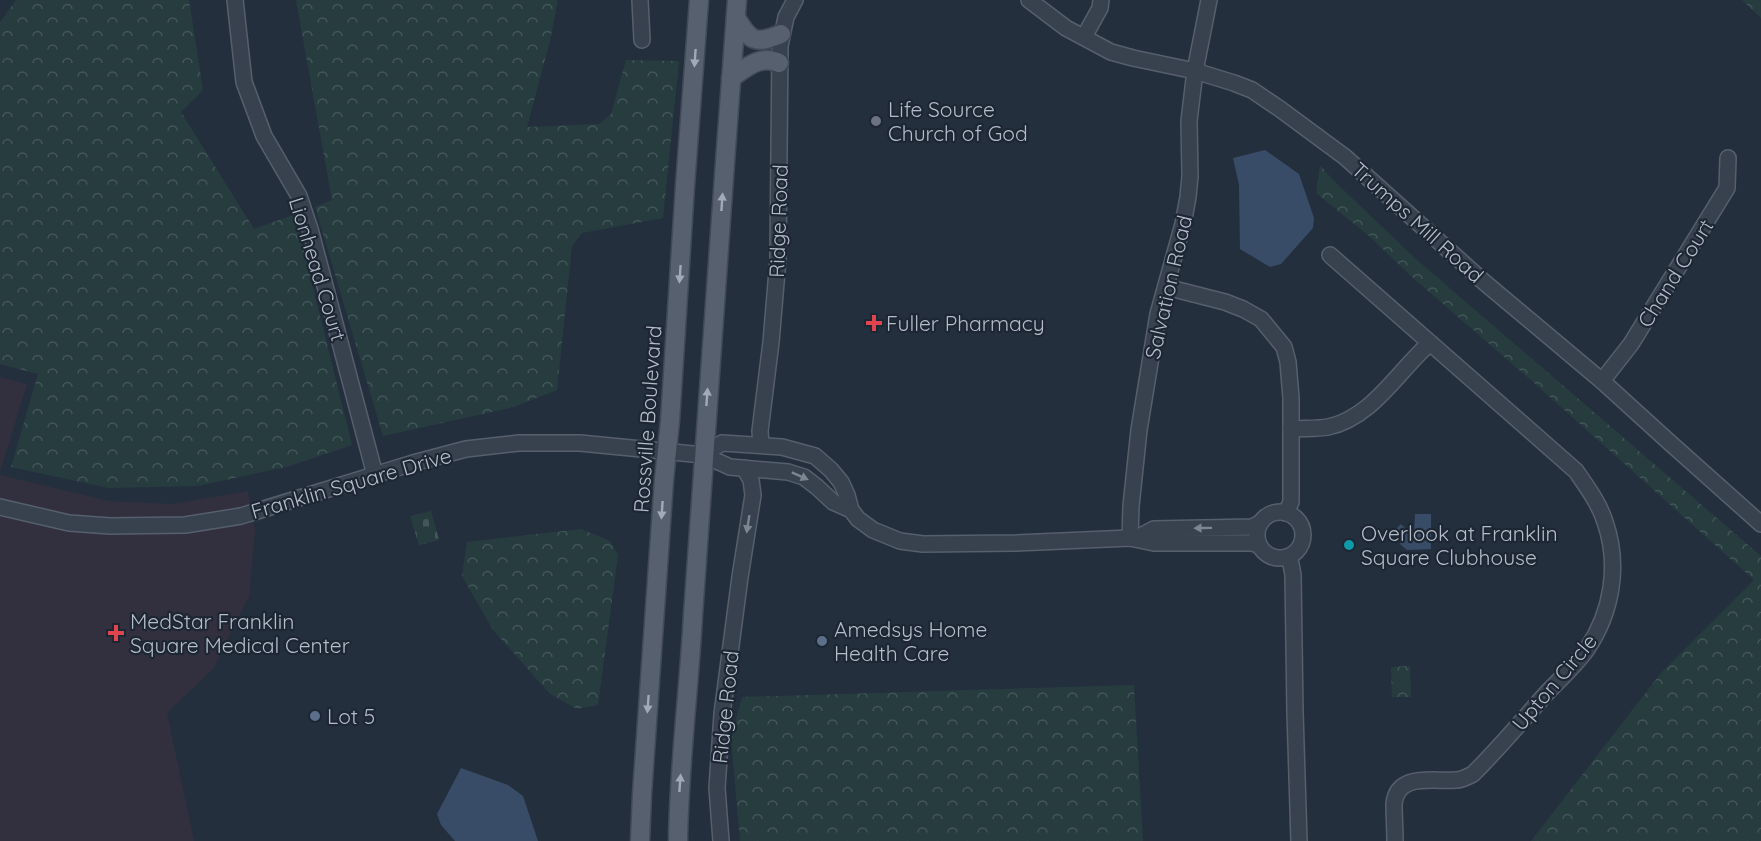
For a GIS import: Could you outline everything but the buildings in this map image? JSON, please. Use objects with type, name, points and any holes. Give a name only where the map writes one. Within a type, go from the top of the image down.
[{"type":"main road","name":"Rossville Boulevard","points":[[640,841],[699,0]]},
{"type":"main road","points":[[736,9],[746,34],[756,40],[767,40],[781,34]]},
{"type":"main road","points":[[678,841],[679,796],[736,9]]},
{"type":"main road","points":[[731,78],[761,60],[773,60],[779,63]]},
{"type":"street","name":"Lionhead Court","points":[[235,0],[244,82],[264,135],[299,196],[310,229],[375,475]]},
{"type":"street","points":[[640,0],[642,40]]},
{"type":"street","name":"Ridge Road","points":[[761,445],[760,431],[778,259],[781,34],[786,17],[795,0]]},
{"type":"street","name":"Trumps Mill Road","points":[[1029,0],[1066,28],[1112,52],[1195,71],[1252,90],[1315,134],[1345,157],[1484,282],[1602,381],[1761,524]]},
{"type":"street","points":[[1083,37],[1100,8],[1101,0]]},
{"type":"street","name":"Salvation Road","points":[[1133,538],[1131,506],[1139,430],[1158,314],[1184,224],[1190,176],[1189,121],[1195,71],[1209,0]]},
{"type":"street","name":"Chand Court","points":[[1602,381],[1631,344],[1727,188],[1728,158]]},
{"type":"street","name":"Upton Circle","points":[[1330,255],[1576,471],[1589,490],[1605,522],[1613,566],[1612,585],[1606,611],[1586,652],[1473,774],[1463,779],[1414,780],[1403,785],[1397,792],[1394,802],[1395,841]]},
{"type":"street","points":[[1166,287],[1243,309],[1260,319],[1284,347],[1288,362],[1291,398],[1291,502],[1286,513]]},
{"type":"street","points":[[1291,429],[1328,427],[1368,408],[1430,343]]},
{"type":"street","name":"Franklin Square Drive","points":[[0,507],[69,522],[110,526],[185,525],[241,516],[466,449],[519,443],[580,443],[703,455],[730,467],[788,472],[804,477],[833,502],[851,510]]},
{"type":"street","name":"Franklin Square Drive","points":[[703,455],[722,443],[782,447],[815,456],[841,482],[851,510],[858,519],[873,530],[900,541],[923,544],[1016,543],[1133,538],[1154,543],[1252,543],[1258,545]]},
{"type":"street","name":"Ridge Road","points":[[721,841],[717,788],[719,746],[740,577],[753,495],[751,480],[744,468]]},
{"type":"street","points":[[1286,513],[1298,521],[1303,535],[1302,543],[1287,557],[1273,558],[1258,545],[1257,530],[1260,523],[1272,514],[1286,513]]},
{"type":"street","name":"Franklin Square Drive","points":[[1133,538],[1154,529],[1252,527],[1260,523]]},
{"type":"street","points":[[1287,557],[1293,575],[1294,712],[1299,841]]},
{"type":"shaded area","points":[[0,377],[27,384],[0,472]]},
{"type":"shaded area","name":"MedStar Franklin Square Medical Center","points":[[0,475],[109,501],[172,504],[248,491],[255,530],[249,596],[213,669],[167,713],[194,841],[0,841]]},
{"type":"green space","points":[[16,0],[189,0],[203,90],[181,112],[254,229],[293,215],[352,445],[286,467],[197,486],[109,488],[11,467],[38,374],[0,364],[0,22]]},
{"type":"green space","points":[[296,0],[558,0],[550,41],[527,127],[599,124],[611,114],[626,60],[679,61],[663,218],[582,233],[572,246],[557,390],[514,407],[383,436],[315,207],[332,200]]},
{"type":"green space","points":[[1742,0],[1761,0],[1761,18]]},
{"type":"green space","points":[[1320,165],[1416,259],[1761,556],[1761,841],[1531,841],[1661,673],[1754,580],[1412,277],[1369,236],[1316,193]]},
{"type":"green space","points":[[431,511],[439,540],[419,545],[410,516]]},
{"type":"green space","points":[[581,529],[610,541],[618,555],[598,705],[577,709],[550,694],[493,630],[462,576],[467,542]]},
{"type":"green space","points":[[1410,666],[1411,697],[1392,697],[1391,667]]},
{"type":"green space","points":[[1134,685],[1143,841],[740,841],[731,738],[742,697]]},
{"type":"water","points":[[1265,150],[1299,174],[1314,218],[1313,228],[1281,264],[1270,267],[1240,249],[1239,185],[1233,158]]},
{"type":"water","points":[[1415,514],[1431,514],[1431,549],[1407,550],[1392,533],[1401,524],[1412,535]]},
{"type":"water","points":[[461,768],[508,785],[523,796],[538,841],[455,841],[441,825],[437,814]]},
{"type":"place","name":"Life Source Church of God","points":[[876,121]]},
{"type":"place","name":"Fuller Pharmacy","points":[[874,323]]},
{"type":"place","name":"Overlook at Franklin Square Clubhouse","points":[[1349,545]]},
{"type":"place","name":"MedStar Franklin Square Medical Center","points":[[116,633]]},
{"type":"place","name":"Amedsys Home Health Care","points":[[822,641]]},
{"type":"place","name":"Lot 5","points":[[315,716]]}]
